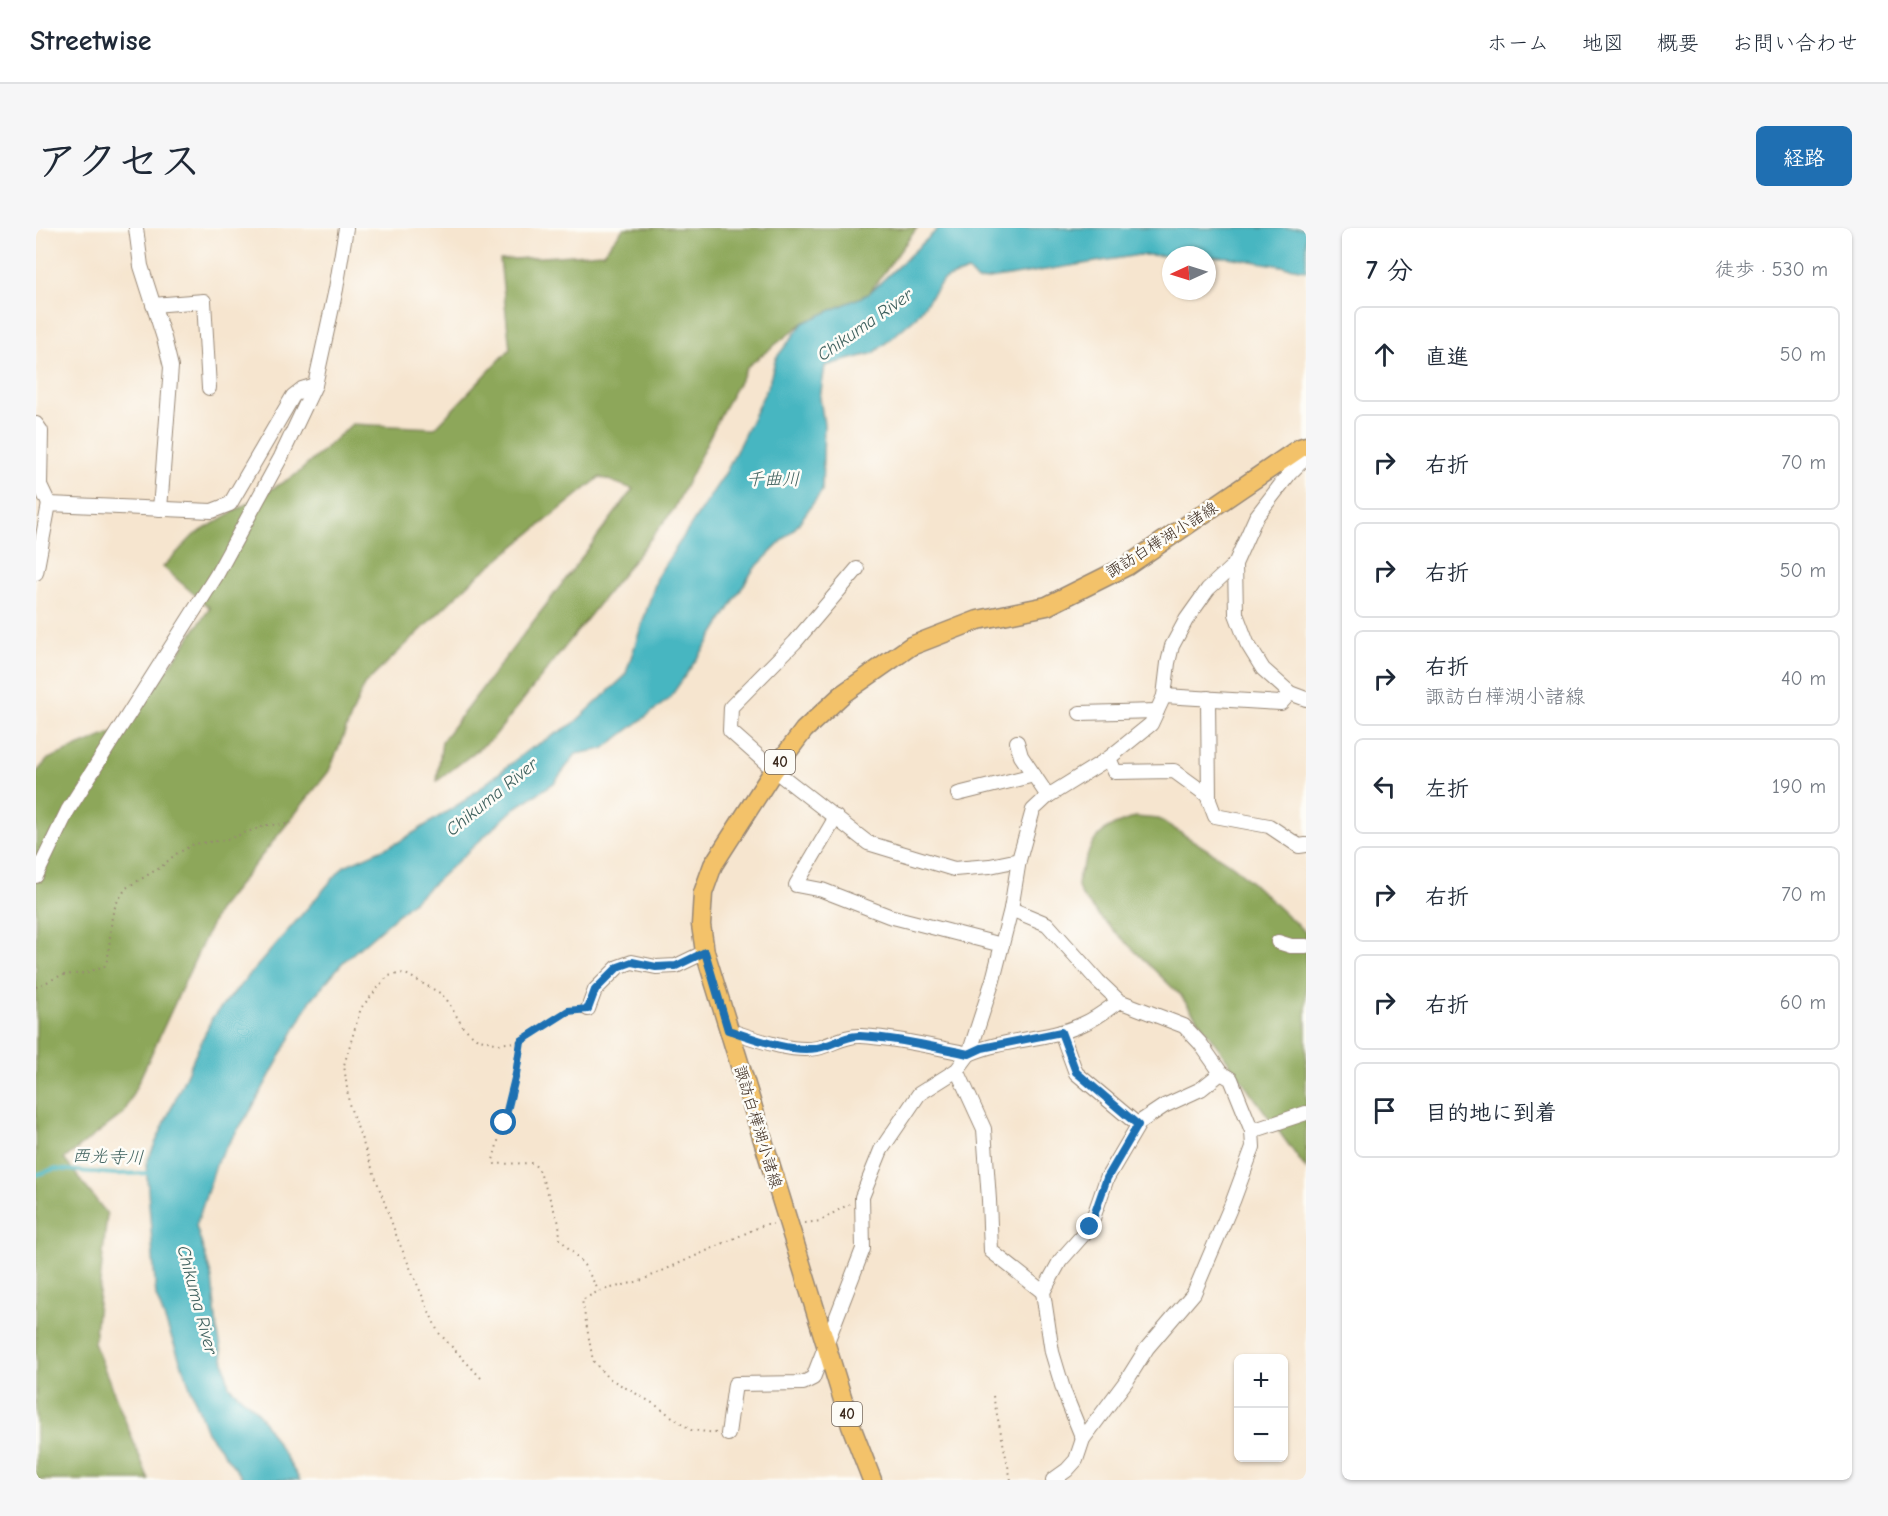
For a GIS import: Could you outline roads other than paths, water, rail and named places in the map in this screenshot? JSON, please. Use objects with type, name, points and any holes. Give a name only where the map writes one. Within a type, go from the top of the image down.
[{"type":"main road","name":"諏訪白樺湖小諸線","points":[[872,1480],[851,1426],[825,1346],[705,952],[701,925],[703,893],[713,865],[774,770],[804,730],[844,693],[911,645],[978,620],[1047,606],[1127,566],[1306,446]]},
{"type":"street","points":[[136,228],[141,266],[171,367],[160,509]]},
{"type":"street","points":[[36,876],[68,810],[216,576],[281,457],[315,385],[336,289],[346,228]]},
{"type":"street","points":[[153,305],[204,301],[209,388]]},
{"type":"street","points":[[49,504],[212,511],[230,504],[293,396],[302,389],[315,385]]},
{"type":"street","points":[[36,424],[41,432],[40,485],[49,504],[36,573]]},
{"type":"street","points":[[728,1434],[735,1384],[803,1383],[813,1378],[864,1249],[862,1197],[881,1150],[919,1094],[957,1070],[969,1054],[993,980],[1011,909],[1019,860],[1033,810],[1048,796],[1109,758],[1151,724],[1164,696],[1167,663],[1172,646],[1186,620],[1208,589],[1235,564],[1256,517],[1290,473],[1306,457]]},
{"type":"street","points":[[1235,564],[1236,614],[1247,644],[1263,669],[1290,693],[1306,699]]},
{"type":"street","points":[[857,569],[795,642],[731,707],[730,731],[774,770],[868,843],[954,869],[990,866],[1019,860]]},
{"type":"street","points":[[1164,696],[1281,703],[1290,693]]},
{"type":"street","points":[[1208,698],[1209,799]]},
{"type":"street","points":[[1080,713],[1157,711]]},
{"type":"street","points":[[1017,742],[1021,756],[1048,796]]},
{"type":"street","points":[[1109,758],[1115,772],[1174,771],[1207,795],[1215,816],[1269,826],[1299,846],[1306,845]]},
{"type":"street","points":[[958,794],[1034,775]]},
{"type":"street","points":[[836,817],[796,885],[822,890],[889,916],[1002,945]]},
{"type":"street","points":[[1011,909],[1047,924],[1119,1001],[1184,1026],[1200,1043],[1221,1072],[1231,1079],[1252,1131],[1252,1147],[1233,1201],[1194,1293],[1147,1348],[1127,1380],[1083,1439],[1076,1460],[1053,1480]]},
{"type":"street","points":[[1278,942],[1291,946],[1306,946]]},
{"type":"street","points":[[588,1009],[595,990],[618,967],[632,962],[656,967],[676,966],[705,952]]},
{"type":"street","points":[[728,1030],[763,1041],[802,1049],[818,1048],[837,1040],[857,1036],[969,1054],[982,1048],[1061,1032],[1084,1024],[1119,1001]]},
{"type":"street","points":[[1061,1032],[1076,1072],[1138,1125]]},
{"type":"street","points":[[957,1070],[984,1129],[991,1251],[1043,1293]]},
{"type":"street","points":[[1083,1439],[1064,1392],[1052,1352],[1043,1293],[1060,1261],[1090,1227],[1107,1178],[1138,1125],[1164,1106],[1201,1089],[1221,1072]]},
{"type":"street","points":[[1252,1131],[1306,1113]]},
{"type":"water","name":"千曲川","points":[[939,228],[1306,228],[1306,270],[1216,257],[1216,246],[1162,246],[1162,256],[1139,255],[977,281],[968,271],[943,280],[916,317],[874,353],[825,366],[820,398],[824,424],[822,491],[796,527],[753,570],[710,640],[669,699],[603,749],[576,754],[554,783],[515,808],[433,884],[343,962],[311,1000],[251,1110],[218,1159],[196,1226],[212,1278],[217,1329],[229,1386],[257,1411],[300,1480],[244,1480],[207,1432],[156,1296],[146,1164],[212,1018],[344,866],[399,842],[464,801],[528,750],[573,724],[625,676],[658,575],[726,472],[768,386],[776,358],[803,323],[868,294]]},
{"type":"waterway","name":"西光寺川","points":[[36,1175],[54,1169],[115,1174],[151,1173]]},
{"type":"water label","name":"Chikuma River","points":[[865,325]]},
{"type":"water label","name":"Chikuma River","points":[[492,797]]},
{"type":"water label","name":"Chikuma River","points":[[197,1300]]}]
